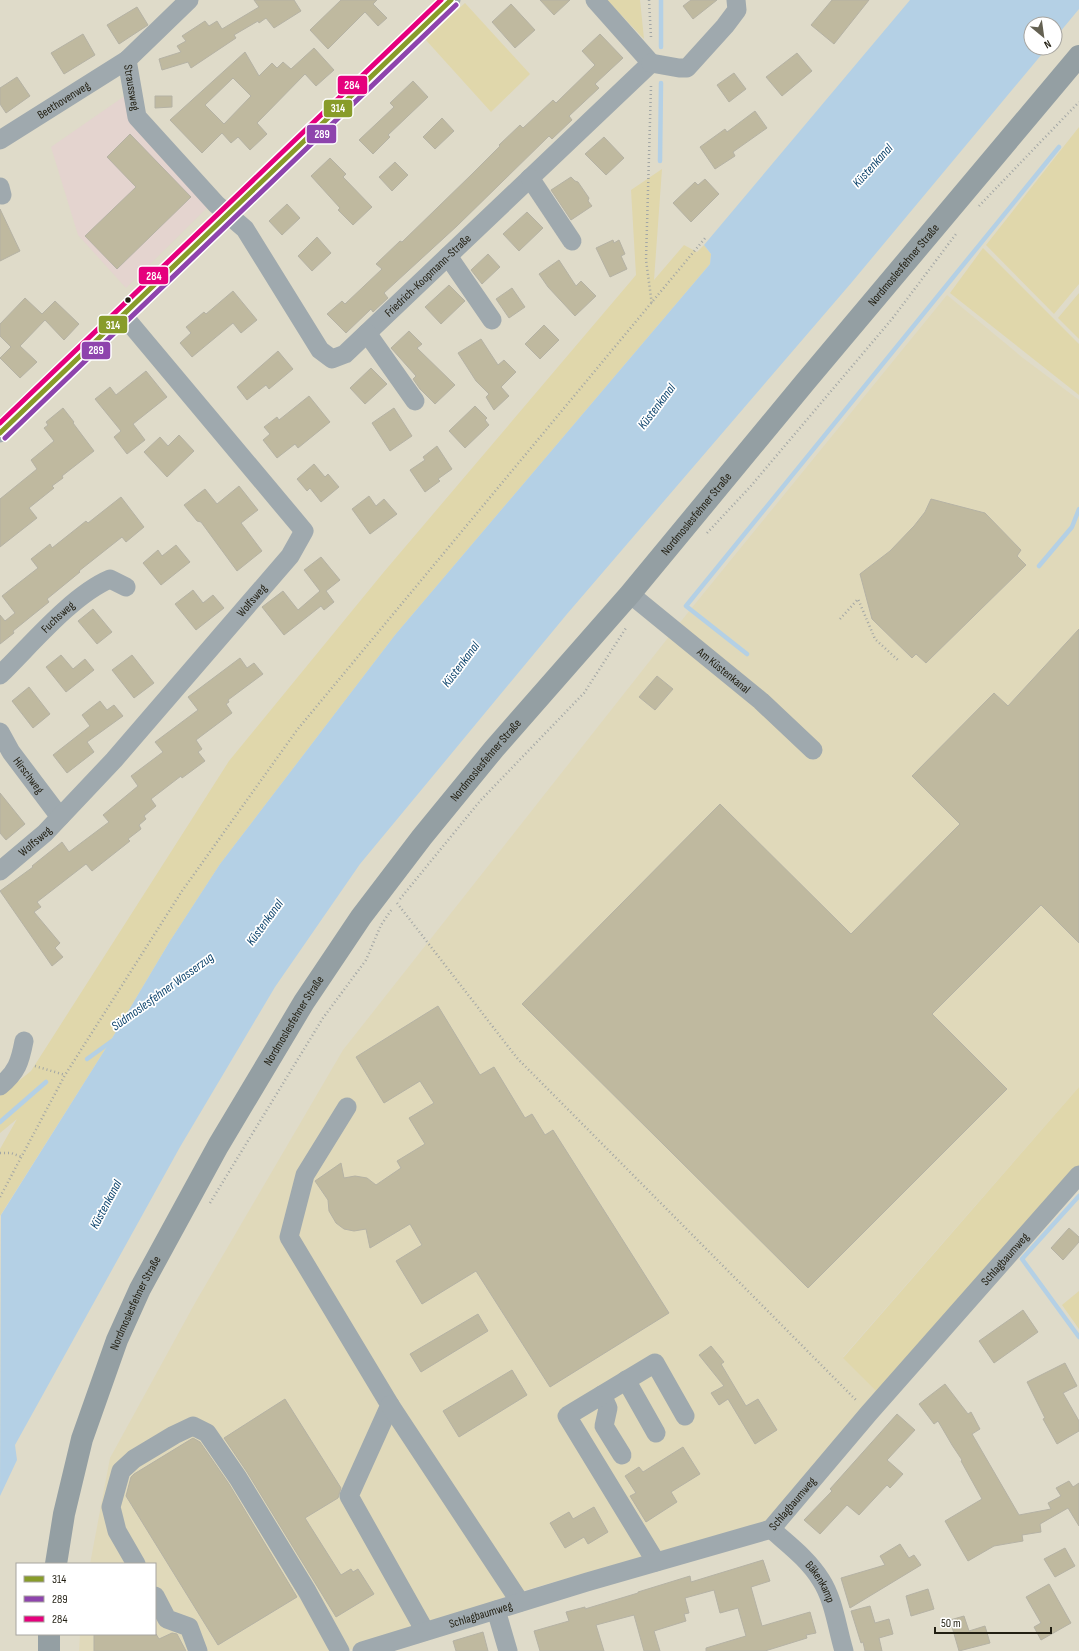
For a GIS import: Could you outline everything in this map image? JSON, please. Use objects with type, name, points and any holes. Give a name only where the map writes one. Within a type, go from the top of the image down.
[{"type":"main road","name":"Nordmoslesfehner Straße","points":[[56,1563],[64,1514],[82,1439],[117,1340],[140,1289],[218,1146],[296,1015],[362,917],[422,837],[494,749],[637,599],[801,387],[1079,56]]},
{"type":"main road","points":[[49,1651],[50,1635]]},
{"type":"street","name":"Straussweg","points":[[188,0],[127,60],[137,117],[216,204],[228,213]]},
{"type":"street","points":[[0,433],[451,0]]},
{"type":"street","points":[[595,0],[651,63],[679,68],[687,68],[725,26],[737,10],[736,0]]},
{"type":"street","name":"Beethovenweg","points":[[0,140],[127,60]]},
{"type":"street","name":"Friedrich-Koopmann-Straße","points":[[228,213],[245,229],[320,350],[332,359],[345,354],[651,63]]},
{"type":"street","points":[[530,178],[572,241]]},
{"type":"street","points":[[448,256],[492,320]]},
{"type":"street","name":"Wolfsweg","points":[[0,871],[45,833],[146,724],[290,556],[304,531],[123,315]]},
{"type":"street","points":[[367,333],[416,401]]},
{"type":"street","name":"Fuchsweg","points":[[0,675],[62,612],[99,583],[110,579],[126,587]]},
{"type":"street","name":"Am Küstenkanal","points":[[637,599],[761,700],[813,750]]},
{"type":"street","name":"Hirschweg","points":[[0,732],[11,752],[60,817]]},
{"type":"street","points":[[0,1086],[10,1078],[20,1062],[24,1041]]},
{"type":"street","points":[[347,1107],[305,1175],[289,1237],[390,1405],[520,1602]]},
{"type":"street","name":"Schlagbaumweg","points":[[362,1651],[520,1602],[771,1529],[869,1413],[1079,1175]]},
{"type":"street","points":[[656,1562],[567,1416],[655,1363],[685,1416]]},
{"type":"street","points":[[626,1380],[656,1434]]},
{"type":"street","points":[[602,1395],[608,1408],[604,1426],[622,1455]]},
{"type":"street","points":[[390,1405],[349,1496],[425,1631]]},
{"type":"street","points":[[135,1563],[117,1531],[111,1507],[120,1471],[134,1459],[193,1426],[207,1433],[238,1478],[307,1591],[340,1651]]},
{"type":"street","name":"Bäkenkamp","points":[[771,1529],[806,1560],[822,1581],[831,1605],[844,1651]]},
{"type":"street","points":[[156,1598],[167,1619],[189,1627],[198,1651]]},
{"type":"street","points":[[496,1610],[508,1651]]},
{"type":"path","points":[[649,0],[651,138],[646,260],[652,305]]},
{"type":"path","points":[[978,207],[1079,102]]},
{"type":"path","points":[[702,538],[750,486],[892,319],[958,231]]},
{"type":"path","points":[[0,1197],[65,1075],[182,891],[297,730],[652,305],[706,237]]},
{"type":"path","points":[[206,1208],[323,1018],[366,960],[381,925],[397,903],[480,801],[584,692],[637,599]]},
{"type":"path","points":[[840,619],[858,599],[875,639],[899,661]]},
{"type":"path","points":[[397,903],[517,1058],[869,1413]]},
{"type":"path","points":[[20,1062],[65,1075]]},
{"type":"path","points":[[0,1153],[11,1153],[22,1157]]},
{"type":"shaded area","points":[[607,0],[640,0],[644,39]]},
{"type":"shaded area","points":[[465,3],[530,74],[491,112],[425,39]]},
{"type":"shaded area","points":[[129,93],[211,204],[126,288],[78,235],[51,147]]},
{"type":"shaded area","points":[[1079,127],[1079,284],[1054,314],[986,245]]},
{"type":"shaded area","points":[[662,169],[654,280],[684,245],[697,252],[704,245],[711,254],[710,264],[395,635],[220,864],[170,941],[111,1040],[0,1216],[0,1149],[17,1119],[0,1133],[0,1096],[31,1071],[229,761],[383,573],[636,275],[631,190]]},
{"type":"shaded area","points":[[983,248],[1079,344],[1079,395],[950,293]]},
{"type":"shaded area","points":[[1079,293],[1079,339],[1058,318]]},
{"type":"shaded area","points":[[947,295],[1023,358],[1079,400],[1079,1087],[843,1357],[878,1393],[766,1521],[523,1591],[346,1651],[79,1651],[80,1635],[156,1635],[156,1563],[90,1563],[110,1458],[195,1303],[343,1050],[686,615]]},
{"type":"shaded area","points":[[1079,1087],[1079,1165],[878,1393],[843,1358]]},
{"type":"shaded area","points":[[1079,1291],[1079,1329],[1062,1305]]},
{"type":"water","name":"Küstenkanal","points":[[910,0],[1079,0],[1079,9],[1063,28],[1063,16],[1023,16],[1023,56],[1040,56],[852,282],[567,614],[360,864],[275,987],[180,1147],[15,1445],[17,1460],[0,1496],[1,1215],[111,1040],[170,941],[220,864],[395,635],[710,264],[711,254],[704,245]]},
{"type":"building","points":[[254,0],[294,0],[301,11],[274,28],[266,18],[259,23],[258,21],[234,35],[236,38],[191,68],[188,62],[162,70],[159,59],[181,52],[177,46],[186,41],[182,36],[205,21],[209,26],[217,21],[222,29],[259,7]]},
{"type":"building","points":[[341,0],[377,0],[373,4],[387,18],[378,26],[365,12],[328,49],[310,30]]},
{"type":"building","points":[[540,0],[570,0],[554,15]]},
{"type":"building","points":[[691,0],[717,0],[693,19],[683,6]]},
{"type":"building","points":[[832,0],[869,0],[834,44],[811,25]]},
{"type":"building","points":[[511,4],[535,30],[515,48],[492,22]]},
{"type":"building","points":[[137,7],[148,25],[119,44],[107,25]]},
{"type":"building","points":[[83,34],[95,55],[64,74],[51,53]]},
{"type":"building","points":[[600,34],[623,58],[595,84],[599,88],[569,116],[572,120],[552,139],[549,136],[457,226],[384,293],[388,298],[373,312],[371,309],[346,333],[327,314],[342,301],[345,304],[382,269],[376,264],[400,241],[402,242],[520,125],[523,128],[553,100],[556,103],[595,65],[582,51]]},
{"type":"building","points":[[314,48],[334,70],[316,86],[305,74],[257,123],[267,134],[250,150],[238,137],[231,143],[222,133],[202,153],[170,120],[245,52],[259,76],[272,63],[277,68],[283,62],[291,69]],"holes":[[[233,78],[251,96],[224,124],[205,105]]]},
{"type":"building","points":[[797,53],[812,71],[782,96],[766,77]]},
{"type":"building","points":[[734,73],[746,89],[729,102],[717,85]]},
{"type":"building","points":[[17,77],[30,96],[6,113],[0,104],[0,88]]},
{"type":"building","points":[[413,81],[428,97],[388,135],[390,137],[373,154],[359,140],[394,107],[390,103]]},
{"type":"building","points":[[155,96],[172,96],[172,107],[155,108]]},
{"type":"building","points":[[755,111],[767,128],[733,152],[735,156],[715,169],[700,147],[725,129],[727,132]]},
{"type":"building","points":[[442,118],[454,131],[435,149],[423,137]]},
{"type":"building","points":[[130,134],[191,197],[117,269],[85,236],[136,187],[107,157]]},
{"type":"building","points":[[604,137],[624,158],[606,175],[585,154]]},
{"type":"building","points":[[330,158],[346,174],[343,177],[372,207],[353,225],[338,210],[340,208],[311,176]]},
{"type":"building","points":[[395,162],[408,175],[392,191],[379,177]]},
{"type":"building","points":[[571,177],[578,182],[589,198],[588,201],[592,206],[571,220],[551,190]]},
{"type":"building","points":[[705,179],[719,194],[691,222],[673,203],[695,182],[698,185]]},
{"type":"building","points":[[287,204],[300,218],[282,235],[269,221]]},
{"type":"building","points":[[0,209],[20,251],[0,261]]},
{"type":"building","points":[[527,212],[543,228],[519,251],[503,234]]},
{"type":"building","points":[[317,237],[331,253],[312,271],[298,256]]},
{"type":"building","points":[[613,240],[614,243],[619,240],[625,254],[621,256],[627,269],[610,277],[596,248]]},
{"type":"building","points":[[488,254],[500,267],[482,284],[471,270]]},
{"type":"building","points":[[559,260],[576,286],[581,281],[596,296],[575,316],[548,287],[539,274]]},
{"type":"building","points":[[449,285],[465,301],[441,324],[425,307]]},
{"type":"building","points":[[512,288],[525,307],[509,318],[496,299]]},
{"type":"building","points":[[233,291],[257,320],[241,333],[233,323],[192,357],[180,343],[191,333],[186,327],[204,312],[206,314]]},
{"type":"building","points":[[25,298],[42,314],[55,301],[79,324],[64,340],[45,320],[20,346],[37,362],[20,378],[0,358],[11,347],[0,336],[0,324]]},
{"type":"building","points":[[544,325],[559,340],[540,359],[525,344]]},
{"type":"building","points":[[409,331],[422,344],[417,348],[455,385],[435,404],[420,389],[413,379],[416,376],[391,348]]},
{"type":"building","points":[[481,339],[498,365],[504,360],[516,372],[501,387],[509,396],[494,410],[486,397],[489,394],[476,381],[458,353]]},
{"type":"building","points":[[278,351],[293,369],[269,389],[266,385],[247,400],[237,387]]},
{"type":"building","points":[[371,368],[387,384],[365,404],[350,388]]},
{"type":"building","points":[[146,371],[167,397],[133,424],[145,440],[127,454],[114,437],[121,431],[95,399],[110,387],[116,395]]},
{"type":"building","points":[[309,396],[330,422],[298,448],[295,444],[277,458],[263,440],[270,434],[264,427],[277,417],[279,420]]},
{"type":"building","points":[[475,406],[487,418],[485,420],[489,425],[465,448],[449,431]]},
{"type":"building","points":[[63,408],[94,451],[62,476],[63,478],[52,486],[54,488],[29,508],[37,518],[0,547],[0,499],[37,469],[31,460],[54,441],[44,428],[48,425],[46,422]]},
{"type":"building","points":[[394,408],[412,436],[390,451],[372,423]]},
{"type":"building","points":[[179,435],[194,451],[167,477],[144,452],[160,437],[168,446]]},
{"type":"building","points":[[437,446],[452,469],[438,479],[440,481],[425,492],[410,470],[425,460],[423,457]]},
{"type":"building","points":[[314,464],[325,477],[328,474],[339,487],[321,502],[310,488],[307,491],[297,479]]},
{"type":"building","points":[[239,486],[258,510],[241,523],[262,551],[237,571],[201,522],[197,521],[184,505],[205,489],[217,504]]},
{"type":"building","points":[[369,496],[376,506],[384,499],[397,514],[370,534],[352,509]]},
{"type":"building","points":[[121,497],[144,527],[126,542],[122,537],[79,571],[80,572],[47,599],[49,602],[13,631],[14,633],[0,644],[0,615],[5,621],[15,613],[2,596],[38,568],[31,559],[50,544],[52,548],[86,521],[88,523]]},
{"type":"building","points":[[931,499],[985,513],[1021,550],[1017,556],[1026,565],[926,663],[916,654],[912,658],[872,619],[860,574],[890,551],[914,526],[925,512]]},
{"type":"building","points":[[176,545],[190,562],[161,585],[143,563],[158,550],[162,556]]},
{"type":"building","points":[[321,557],[340,580],[326,591],[334,602],[324,610],[321,606],[284,635],[262,607],[283,591],[298,610],[320,591],[304,570]]},
{"type":"building","points":[[193,590],[203,603],[213,595],[224,608],[196,630],[175,604]]},
{"type":"building","points":[[93,609],[112,632],[97,644],[78,621]]},
{"type":"building","points":[[1079,629],[1079,943],[1041,905],[932,1014],[1007,1089],[808,1288],[522,1004],[720,804],[851,934],[960,824],[912,776],[994,693],[1008,706]]},
{"type":"building","points":[[61,655],[73,669],[85,659],[94,670],[66,692],[46,667]]},
{"type":"building","points":[[132,655],[154,683],[134,698],[112,670]]},
{"type":"building","points":[[240,658],[247,668],[254,663],[263,674],[228,700],[229,702],[226,704],[232,713],[196,740],[202,749],[198,752],[205,761],[182,778],[181,776],[151,799],[156,806],[144,816],[146,819],[139,825],[141,829],[128,839],[130,841],[92,871],[86,864],[37,902],[41,907],[34,912],[60,943],[55,948],[63,957],[52,966],[0,891],[33,867],[32,866],[62,842],[69,852],[109,822],[103,815],[138,786],[131,776],[163,752],[155,742],[198,710],[188,697]]},
{"type":"building","points":[[657,676],[673,689],[655,710],[639,697]]},
{"type":"building","points":[[29,687],[50,714],[33,728],[12,701]]},
{"type":"building","points":[[100,701],[107,710],[114,705],[123,716],[87,742],[94,752],[67,773],[53,755],[90,726],[82,715]]},
{"type":"building","points":[[0,793],[25,824],[6,840],[0,833]]},
{"type":"building","points":[[438,1006],[480,1075],[494,1067],[525,1118],[532,1114],[545,1135],[553,1130],[669,1313],[550,1387],[476,1271],[422,1304],[396,1261],[422,1245],[410,1224],[370,1248],[366,1229],[354,1231],[344,1229],[336,1223],[329,1211],[328,1200],[315,1181],[341,1163],[344,1178],[355,1176],[367,1178],[376,1185],[401,1168],[397,1161],[425,1144],[409,1118],[434,1103],[420,1081],[384,1103],[356,1057]]},
{"type":"building","points":[[1069,1228],[1079,1237],[1079,1242],[1063,1260],[1051,1248]]},
{"type":"building","points":[[1023,1310],[1038,1332],[994,1363],[979,1341]]},
{"type":"building","points":[[478,1314],[488,1331],[421,1372],[410,1354]]},
{"type":"building","points":[[711,1346],[724,1362],[721,1364],[746,1406],[758,1399],[777,1430],[755,1444],[728,1399],[719,1405],[711,1393],[724,1386],[699,1355]]},
{"type":"building","points":[[1065,1363],[1077,1386],[1063,1393],[1079,1421],[1079,1431],[1057,1444],[1043,1419],[1045,1418],[1027,1382]]},
{"type":"building","points":[[512,1370],[527,1395],[459,1437],[443,1411]]},
{"type":"building","points":[[945,1384],[968,1414],[971,1412],[980,1429],[972,1434],[1019,1515],[1051,1509],[1048,1503],[1061,1496],[1056,1488],[1069,1481],[1073,1487],[1079,1483],[1079,1526],[1068,1508],[1040,1524],[1041,1532],[1022,1535],[1023,1541],[994,1546],[968,1561],[945,1521],[982,1499],[961,1461],[962,1460],[938,1421],[934,1424],[919,1404]]},
{"type":"building","points":[[285,1399],[341,1488],[338,1498],[305,1518],[341,1575],[351,1569],[353,1572],[358,1569],[374,1594],[336,1617],[247,1472],[224,1438]]},
{"type":"building","points":[[897,1414],[915,1430],[887,1460],[903,1474],[890,1488],[887,1485],[859,1515],[847,1505],[820,1534],[804,1520],[832,1491],[830,1489]]},
{"type":"building","points":[[193,1438],[200,1442],[229,1484],[297,1597],[218,1645],[126,1496],[131,1477],[134,1474]]},
{"type":"building","points":[[683,1447],[700,1474],[671,1492],[677,1502],[646,1522],[630,1496],[636,1493],[625,1476],[639,1467],[643,1472]]},
{"type":"building","points":[[594,1507],[608,1532],[588,1544],[584,1537],[565,1548],[550,1523],[569,1512],[573,1519]]},
{"type":"building","points":[[900,1544],[909,1558],[914,1555],[921,1565],[850,1608],[841,1578],[885,1565],[880,1556]]},
{"type":"building","points":[[1065,1548],[1075,1566],[1055,1577],[1044,1559]]},
{"type":"building","points":[[763,1560],[770,1581],[751,1587],[762,1626],[810,1612],[816,1633],[806,1635],[807,1638],[765,1651],[706,1651],[706,1648],[746,1636],[738,1608],[720,1613],[714,1590],[685,1598],[689,1613],[684,1614],[686,1621],[654,1631],[660,1651],[644,1651],[634,1615],[596,1625],[604,1651],[540,1651],[534,1631],[569,1621],[566,1612],[585,1607],[585,1609],[690,1576],[691,1582]]},
{"type":"building","points":[[1049,1584],[1071,1623],[1041,1640],[1034,1627],[1041,1623],[1026,1597]]},
{"type":"building","points":[[928,1589],[934,1609],[911,1616],[906,1596]]},
{"type":"building","points":[[870,1606],[875,1623],[889,1619],[893,1634],[879,1638],[882,1651],[865,1651],[851,1611]]},
{"type":"building","points":[[964,1616],[969,1631],[985,1626],[990,1643],[959,1651],[950,1620]]},
{"type":"building","points":[[483,1632],[488,1651],[456,1651],[453,1641]]},
{"type":"building","points":[[172,1633],[177,1634],[186,1651],[94,1651],[94,1635],[156,1634],[159,1639]]},
{"type":"waterway","points":[[661,0],[661,47]]},
{"type":"waterway","points":[[660,161],[661,83]]},
{"type":"waterway","points":[[747,654],[686,606],[1059,147]]},
{"type":"waterway","points":[[1039,566],[1072,527],[1079,509]]},
{"type":"waterway","name":"Südmoslesfehner Wasserzug","points":[[87,1059],[112,1041]]},
{"type":"waterway","name":"Südmoslesfehner Wasserzug","points":[[0,1122],[46,1082]]},
{"type":"waterway","points":[[1079,1196],[1022,1259],[1079,1337]]},
{"type":"transit line","name":"284","points":[[0,423],[441,0]]},
{"type":"transit line","name":"314","points":[[0,433],[451,0]]},
{"type":"transit line","name":"289","points":[[5,438],[456,5]]}]
